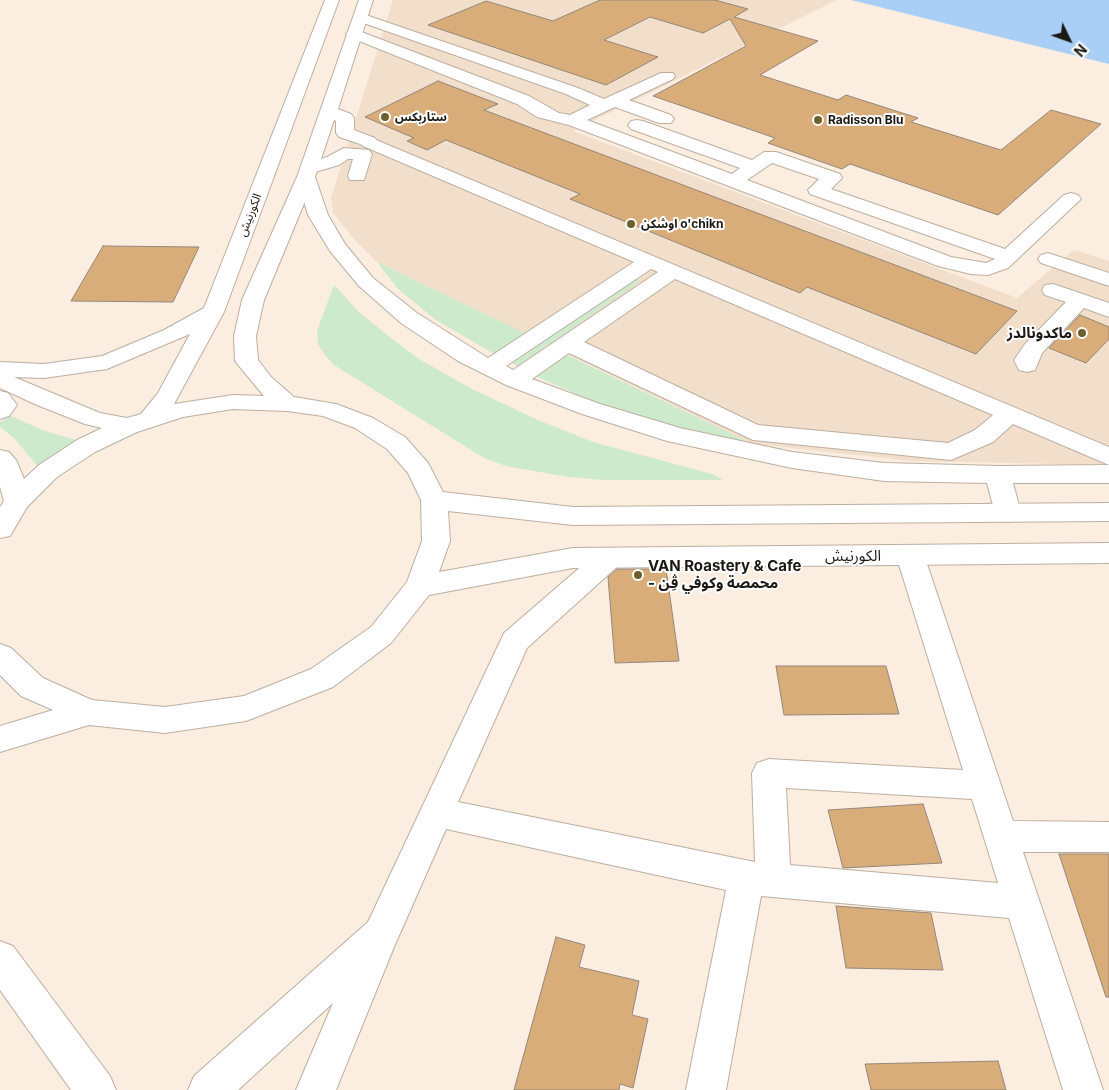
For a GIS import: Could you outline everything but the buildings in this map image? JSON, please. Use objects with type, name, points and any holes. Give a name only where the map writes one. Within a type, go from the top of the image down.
[{"type":"main road","name":"الكورنيش","points":[[138,423],[168,396],[213,312],[332,0]]},
{"type":"main road","points":[[360,17],[572,90],[605,106],[754,166]]},
{"type":"main road","points":[[287,404],[263,382],[246,361],[245,336],[253,300],[307,173],[360,17]]},
{"type":"main road","points":[[360,17],[523,100],[550,116],[572,120],[945,262],[971,268],[988,269],[1001,264],[1071,199]]},
{"type":"main road","points":[[572,120],[667,76]]},
{"type":"main road","points":[[605,106],[770,156],[1023,244]]},
{"type":"main road","points":[[328,111],[345,118],[345,133],[1010,413],[1109,457]]},
{"type":"main road","points":[[307,173],[333,161],[344,153],[363,154],[356,176]]},
{"type":"main road","points":[[732,181],[770,156]]},
{"type":"main road","points":[[307,173],[318,215],[337,247],[366,282],[409,318],[466,356],[489,368],[514,380],[591,409],[676,435],[792,460],[884,472],[998,475],[1109,474]]},
{"type":"main road","points":[[796,205],[833,178]]},
{"type":"main road","points":[[817,190],[1009,257]]},
{"type":"main road","points":[[1048,259],[1109,280]]},
{"type":"main road","points":[[489,368],[649,260]]},
{"type":"main road","points":[[514,380],[672,270]]},
{"type":"main road","points":[[1053,290],[1109,310]]},
{"type":"main road","points":[[1027,365],[1026,360],[1034,349],[1080,300]]},
{"type":"main road","points":[[0,369],[44,371],[106,362],[172,335],[213,312]]},
{"type":"main road","points":[[567,343],[753,432],[951,452],[984,436],[1010,413]]},
{"type":"main road","points":[[0,379],[45,400],[94,419],[138,423]]},
{"type":"main road","points":[[0,398],[5,405],[0,411]]},
{"type":"main road","points":[[0,529],[17,501],[56,466],[86,446],[138,423],[180,410],[233,402],[287,404],[327,409],[364,423],[396,443],[419,469],[434,500],[436,541],[420,586],[381,635],[322,678],[246,708],[165,720],[89,712],[32,687],[0,656]]},
{"type":"main road","points":[[0,458],[7,466],[17,501]]},
{"type":"main road","points":[[998,475],[1008,513]]},
{"type":"main road","points":[[434,500],[573,516],[1109,512]]},
{"type":"main road","name":"الكورنيش","points":[[420,586],[573,558],[1109,554]]},
{"type":"main road","points":[[910,555],[1083,1090]]},
{"type":"main road","points":[[316,1090],[381,934],[515,641],[609,558]]},
{"type":"main road","points":[[0,739],[89,712]]},
{"type":"main road","points":[[706,1090],[760,879],[769,773],[984,785]]},
{"type":"main road","points":[[437,812],[760,879],[1022,902]]},
{"type":"main road","points":[[1001,836],[1109,837]]},
{"type":"main road","points":[[208,1090],[381,934]]},
{"type":"main road","points":[[0,959],[96,1090]]},
{"type":"shaded area","points":[[393,0],[837,0],[573,131],[1017,298],[1074,250],[1109,261],[1109,465],[912,461],[753,444],[377,262],[353,238],[333,213],[331,198]]},
{"type":"green space","points":[[377,262],[529,335],[498,356],[436,320],[398,289]]},
{"type":"green space","points":[[632,278],[640,281],[518,366],[510,362]]},
{"type":"green space","points":[[334,285],[359,312],[387,335],[419,359],[472,389],[538,420],[593,442],[712,474],[723,480],[605,480],[568,477],[506,466],[484,458],[334,365],[325,355],[318,344],[317,331]]},
{"type":"green space","points":[[565,354],[753,444],[687,433],[613,410],[535,376]]},
{"type":"green space","points":[[11,416],[45,431],[80,441],[40,469],[14,438],[0,427],[0,422]]},
{"type":"water","points":[[851,0],[1109,0],[1109,64]]},
{"type":"place","name":"ستاربكس","points":[[385,117]]},
{"type":"place","name":"Radisson Blu","points":[[818,120]]},
{"type":"place","name":"اوشكن o'chikn","points":[[631,224]]},
{"type":"place","name":"ماكدونالدز","points":[[1082,333]]},
{"type":"place","name":"VAN Roastery & Cafe - محمصة وكوفي ڤِن","points":[[638,575]]}]
